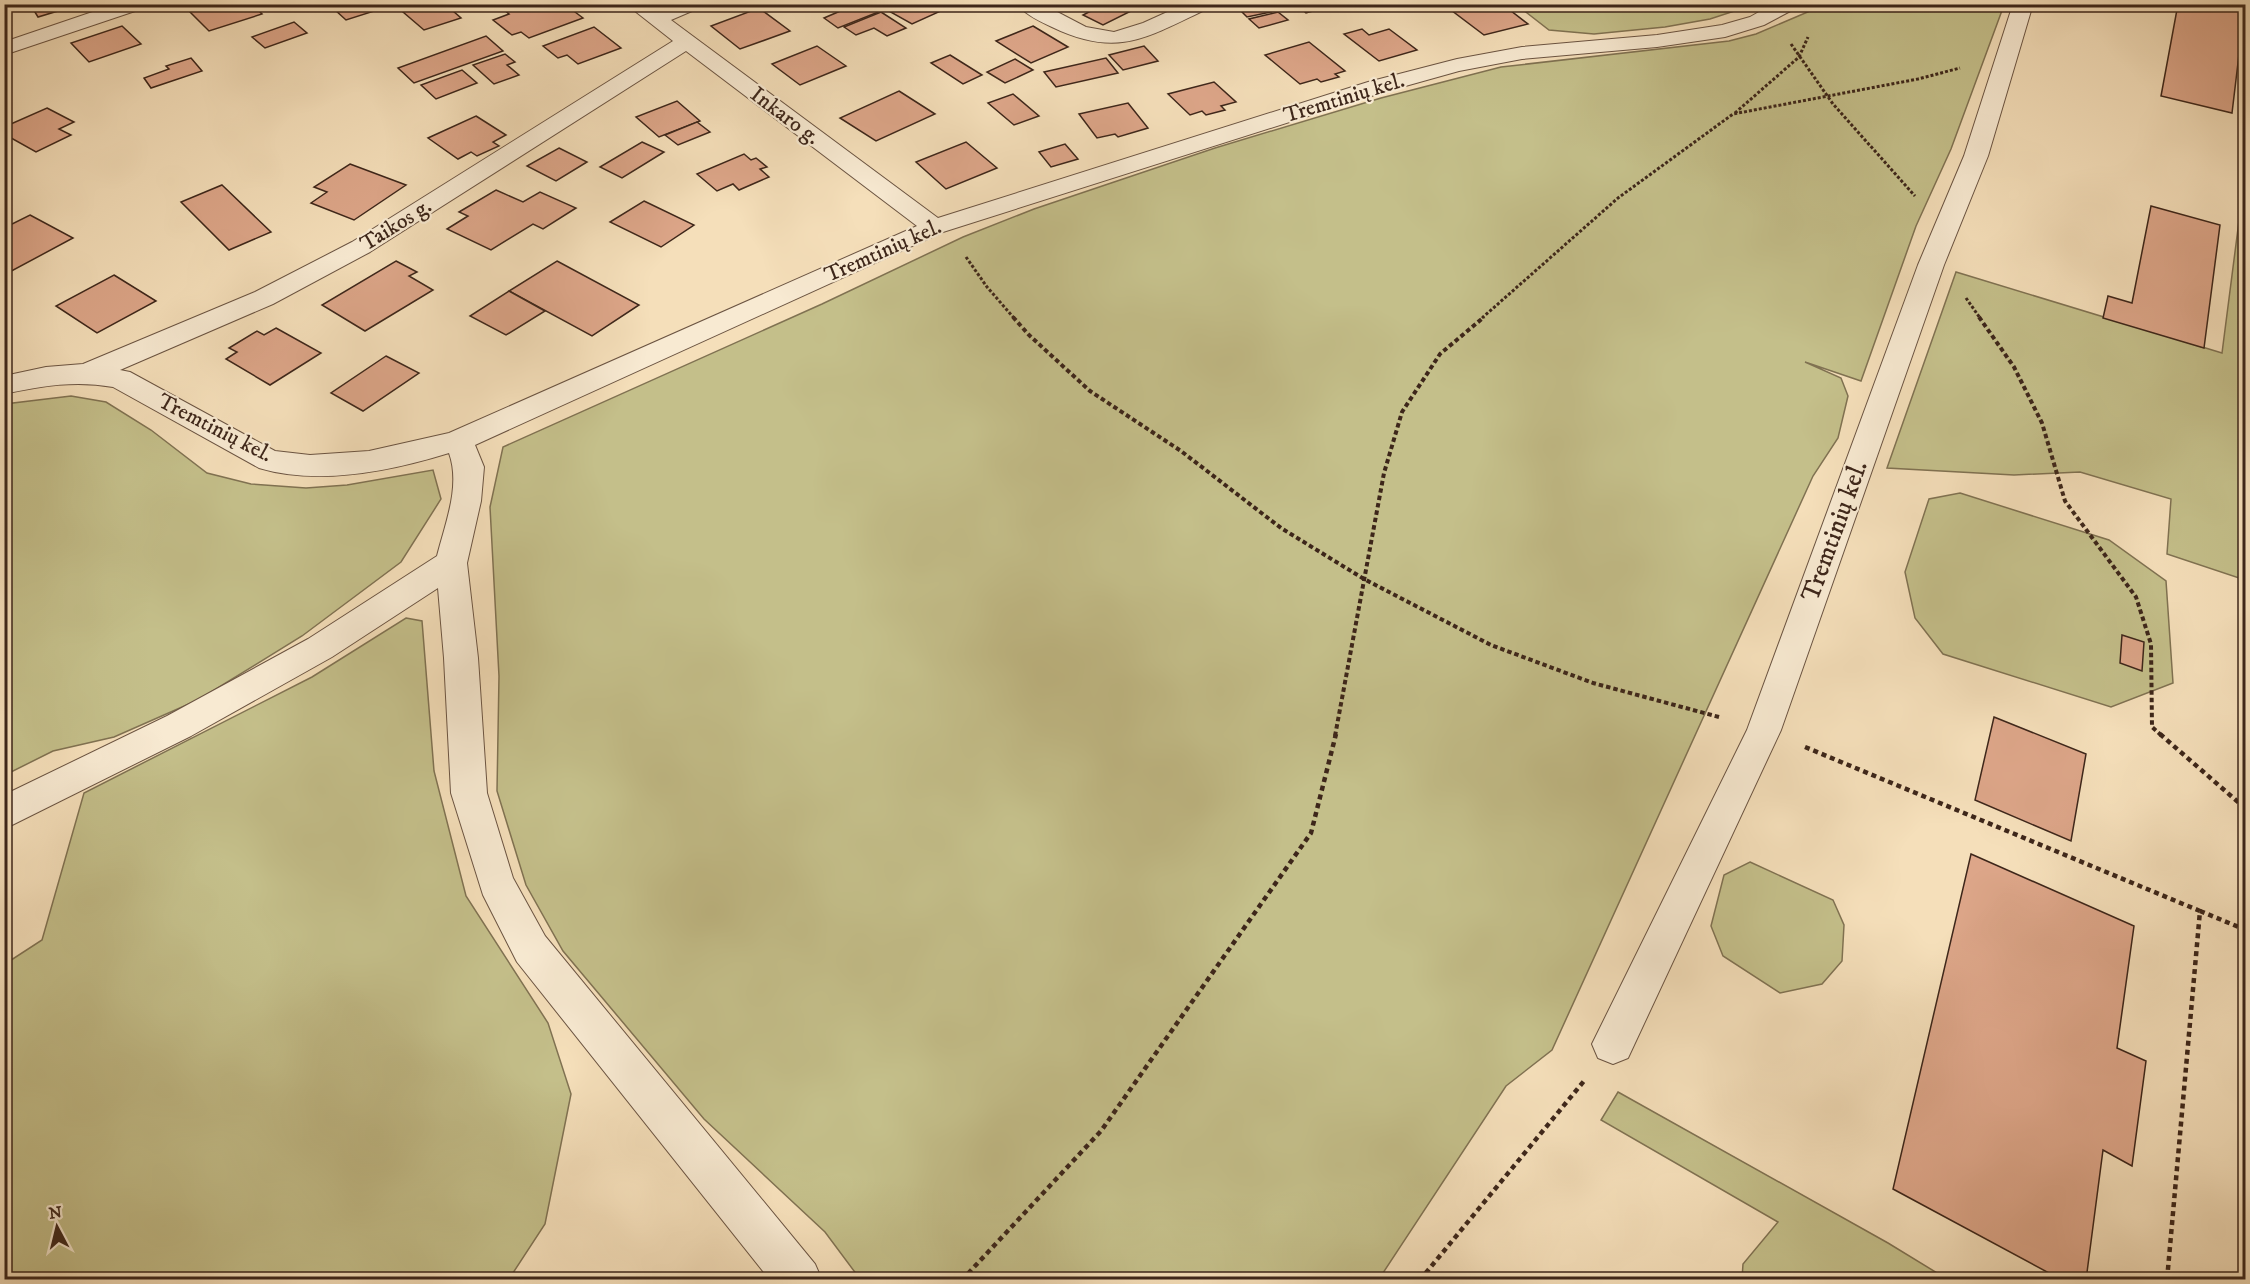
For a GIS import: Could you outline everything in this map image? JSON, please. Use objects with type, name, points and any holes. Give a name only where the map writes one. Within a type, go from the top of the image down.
[{"type":"street","points":[[4,49],[137,4]]},
{"type":"street","name":"Inkaro g.","points":[[636,4],[933,227]]},
{"type":"street","points":[[656,19],[692,4]]},
{"type":"street","points":[[1026,4],[1075,32],[1095,38],[1119,40],[1140,34],[1202,4]]},
{"type":"street","name":"Tremtinių kel.","points":[[1613,1044],[1764,730],[1931,265],[1976,156],[2023,4]]},
{"type":"street","name":"Tremtinių kel.","points":[[4,385],[46,376],[87,373],[120,380],[141,389],[269,460],[310,466],[369,461],[436,447],[459,440],[933,227],[1376,87],[1457,65],[1522,52],[1706,35],[1757,21],[1778,7]]},
{"type":"street","name":"Taikos g.","points":[[87,373],[264,298],[361,247],[686,42]]},
{"type":"street","points":[[459,440],[469,466],[466,501],[451,563],[461,658],[469,793],[496,883],[531,949],[799,1280]]},
{"type":"street","points":[[4,813],[179,726],[320,648],[451,563]]},
{"type":"path","points":[[1778,7],[1799,57],[1826,96],[1892,172],[1947,227]]},
{"type":"path","points":[[962,1280],[1101,1131],[1311,833],[1333,748],[1384,473],[1402,412],[1440,354],[1564,248],[1618,198],[1733,114],[1799,57],[1812,29]]},
{"type":"path","points":[[1733,114],[1917,79],[2007,55]]},
{"type":"path","points":[[933,227],[958,248],[1029,335],[1090,391],[1181,451],[1281,528],[1364,579],[1491,645],[1593,683],[1764,730],[2246,930]]},
{"type":"path","points":[[1931,265],[1957,284],[2014,367],[2042,423],[2065,501],[2136,597],[2151,644],[2152,727],[2246,809]]},
{"type":"path","points":[[2167,1280],[2200,911]]},
{"type":"path","points":[[1420,1280],[1613,1044]]},
{"type":"shaded area","points":[[1748,4],[1750,6],[1710,19],[1665,27],[1594,34],[1549,30],[1518,6]]},
{"type":"shaded area","points":[[1824,5],[2004,5],[1951,149],[1916,226],[1861,381],[1805,362],[1841,378],[1848,396],[1838,438],[1813,476],[1552,1050],[1506,1086],[1379,1279],[860,1279],[825,1232],[704,1119],[563,951],[526,885],[497,791],[499,676],[490,507],[503,447],[822,304],[963,237],[1034,209],[1215,148],[1381,98],[1501,67],[1729,41],[1756,34]]},
{"type":"shaded area","points":[[2245,119],[2245,580],[2167,554],[2171,499],[2080,472],[2014,475],[1887,468],[1956,272],[2222,353],[2240,213]]},
{"type":"shaded area","points":[[71,396],[106,402],[151,430],[207,473],[251,484],[306,488],[347,485],[433,470],[441,499],[401,562],[302,636],[198,700],[114,737],[53,751],[5,775],[5,404]]},
{"type":"shaded area","points":[[1960,493],[2109,540],[2166,581],[2173,683],[2111,707],[1943,654],[1915,618],[1905,572],[1929,499]]},
{"type":"shaded area","points":[[406,618],[422,621],[434,771],[466,896],[548,1023],[571,1094],[545,1224],[509,1279],[5,1279],[5,964],[42,940],[84,793],[312,677]]},
{"type":"shaded area","points":[[1750,862],[1833,900],[1844,925],[1842,961],[1822,984],[1780,993],[1723,956],[1711,926],[1724,875]]},
{"type":"shaded area","points":[[1618,1092],[1888,1243],[1947,1279],[1742,1279],[1743,1264],[1778,1222],[1601,1120]]},
{"type":"building","points":[[30,4],[81,4],[38,17]]},
{"type":"building","points":[[190,4],[252,4],[262,14],[209,31],[184,6]]},
{"type":"building","points":[[348,4],[388,4],[390,6],[346,20],[334,9]]},
{"type":"building","points":[[424,4],[445,4],[461,18],[424,30],[403,12]]},
{"type":"building","points":[[516,4],[581,4],[571,9],[583,18],[529,38],[521,32],[512,35],[493,20],[509,14],[503,9]]},
{"type":"building","points":[[838,4],[870,4],[881,11],[838,28],[824,18],[845,9]]},
{"type":"building","points":[[933,4],[943,10],[912,24],[878,5]]},
{"type":"building","points":[[1078,4],[1145,4],[1103,25],[1083,15],[1091,11]]},
{"type":"building","points":[[1262,4],[1271,12],[1247,17],[1239,9]]},
{"type":"building","points":[[1296,4],[1338,4],[1306,13]]},
{"type":"building","points":[[1457,4],[1502,4],[1528,24],[1484,35],[1447,7]]},
{"type":"building","points":[[2178,4],[2245,4],[2232,113],[2161,96]]},
{"type":"building","points":[[759,8],[790,31],[740,49],[711,26]]},
{"type":"building","points":[[881,12],[906,28],[887,36],[874,28],[856,35],[844,27]]},
{"type":"building","points":[[1278,12],[1288,20],[1259,28],[1249,19]]},
{"type":"building","points":[[294,22],[307,33],[265,48],[252,37]]},
{"type":"building","points":[[122,26],[141,44],[89,62],[71,43]]},
{"type":"building","points":[[1033,26],[1068,47],[1031,63],[996,41]]},
{"type":"building","points":[[594,27],[621,48],[578,64],[567,55],[558,58],[543,46]]},
{"type":"building","points":[[1362,29],[1369,35],[1389,29],[1417,50],[1379,61],[1344,34]]},
{"type":"building","points":[[486,36],[503,51],[414,83],[398,68]]},
{"type":"building","points":[[1309,42],[1345,71],[1335,74],[1339,77],[1321,82],[1317,79],[1300,84],[1265,55]]},
{"type":"building","points":[[817,46],[846,66],[800,85],[772,64]]},
{"type":"building","points":[[1144,46],[1158,61],[1123,70],[1109,55]]},
{"type":"building","points":[[505,54],[515,62],[507,65],[519,75],[494,84],[473,65]]},
{"type":"building","points":[[950,55],[982,75],[963,84],[931,63]]},
{"type":"building","points":[[191,58],[202,71],[151,88],[144,78],[169,69],[166,66]]},
{"type":"building","points":[[1106,58],[1118,73],[1056,87],[1044,72]]},
{"type":"building","points":[[1015,59],[1033,70],[1005,83],[987,72]]},
{"type":"building","points":[[462,70],[477,83],[436,99],[421,85]]},
{"type":"building","points":[[1214,82],[1236,102],[1221,106],[1225,110],[1206,115],[1202,111],[1190,115],[1168,94]]},
{"type":"building","points":[[899,91],[935,114],[876,141],[840,118]]},
{"type":"building","points":[[1013,94],[1039,116],[1014,125],[988,103]]},
{"type":"building","points":[[677,101],[700,121],[659,137],[636,117]]},
{"type":"building","points":[[1128,103],[1148,128],[1118,137],[1115,134],[1097,138],[1079,114]]},
{"type":"building","points":[[47,108],[74,122],[59,129],[71,135],[36,152],[4,134],[4,127]]},
{"type":"building","points":[[476,116],[506,135],[493,142],[499,146],[477,156],[471,152],[458,159],[428,138]]},
{"type":"building","points":[[697,122],[710,132],[678,145],[665,135]]},
{"type":"building","points":[[642,142],[664,152],[622,178],[600,167]]},
{"type":"building","points":[[966,142],[997,168],[946,189],[916,162]]},
{"type":"building","points":[[1065,144],[1078,159],[1051,167],[1039,152]]},
{"type":"building","points":[[559,148],[587,162],[556,181],[527,166]]},
{"type":"building","points":[[744,154],[751,160],[756,158],[767,167],[760,169],[769,177],[739,190],[733,184],[717,191],[697,174]]},
{"type":"building","points":[[350,164],[406,185],[354,220],[311,203],[327,192],[314,187]]},
{"type":"building","points":[[222,185],[271,232],[229,250],[181,202]]},
{"type":"building","points":[[496,190],[523,202],[540,192],[576,208],[543,229],[533,224],[491,250],[447,229],[468,216],[459,212]]},
{"type":"building","points":[[644,201],[694,225],[661,247],[610,222]]},
{"type":"building","points":[[2151,206],[2220,225],[2204,348],[2103,318],[2108,296],[2132,303]]},
{"type":"building","points":[[30,215],[73,238],[4,275],[4,228]]},
{"type":"building","points":[[396,261],[417,272],[409,276],[433,290],[365,331],[322,305]]},
{"type":"building","points":[[557,261],[639,305],[592,336],[509,291]]},
{"type":"building","points":[[114,275],[156,301],[97,333],[56,306]]},
{"type":"building","points":[[509,291],[545,311],[506,335],[470,316]]},
{"type":"building","points":[[276,328],[321,353],[270,385],[226,359],[237,352],[229,348],[257,331],[264,335]]},
{"type":"building","points":[[386,356],[419,373],[363,411],[331,393]]},
{"type":"building","points":[[2122,635],[2144,642],[2142,671],[2120,663]]},
{"type":"building","points":[[1994,717],[2086,754],[2071,841],[1975,800]]},
{"type":"building","points":[[1971,854],[2134,926],[2117,1048],[2146,1061],[2132,1166],[2103,1150],[2086,1280],[2062,1280],[1893,1189]]}]
